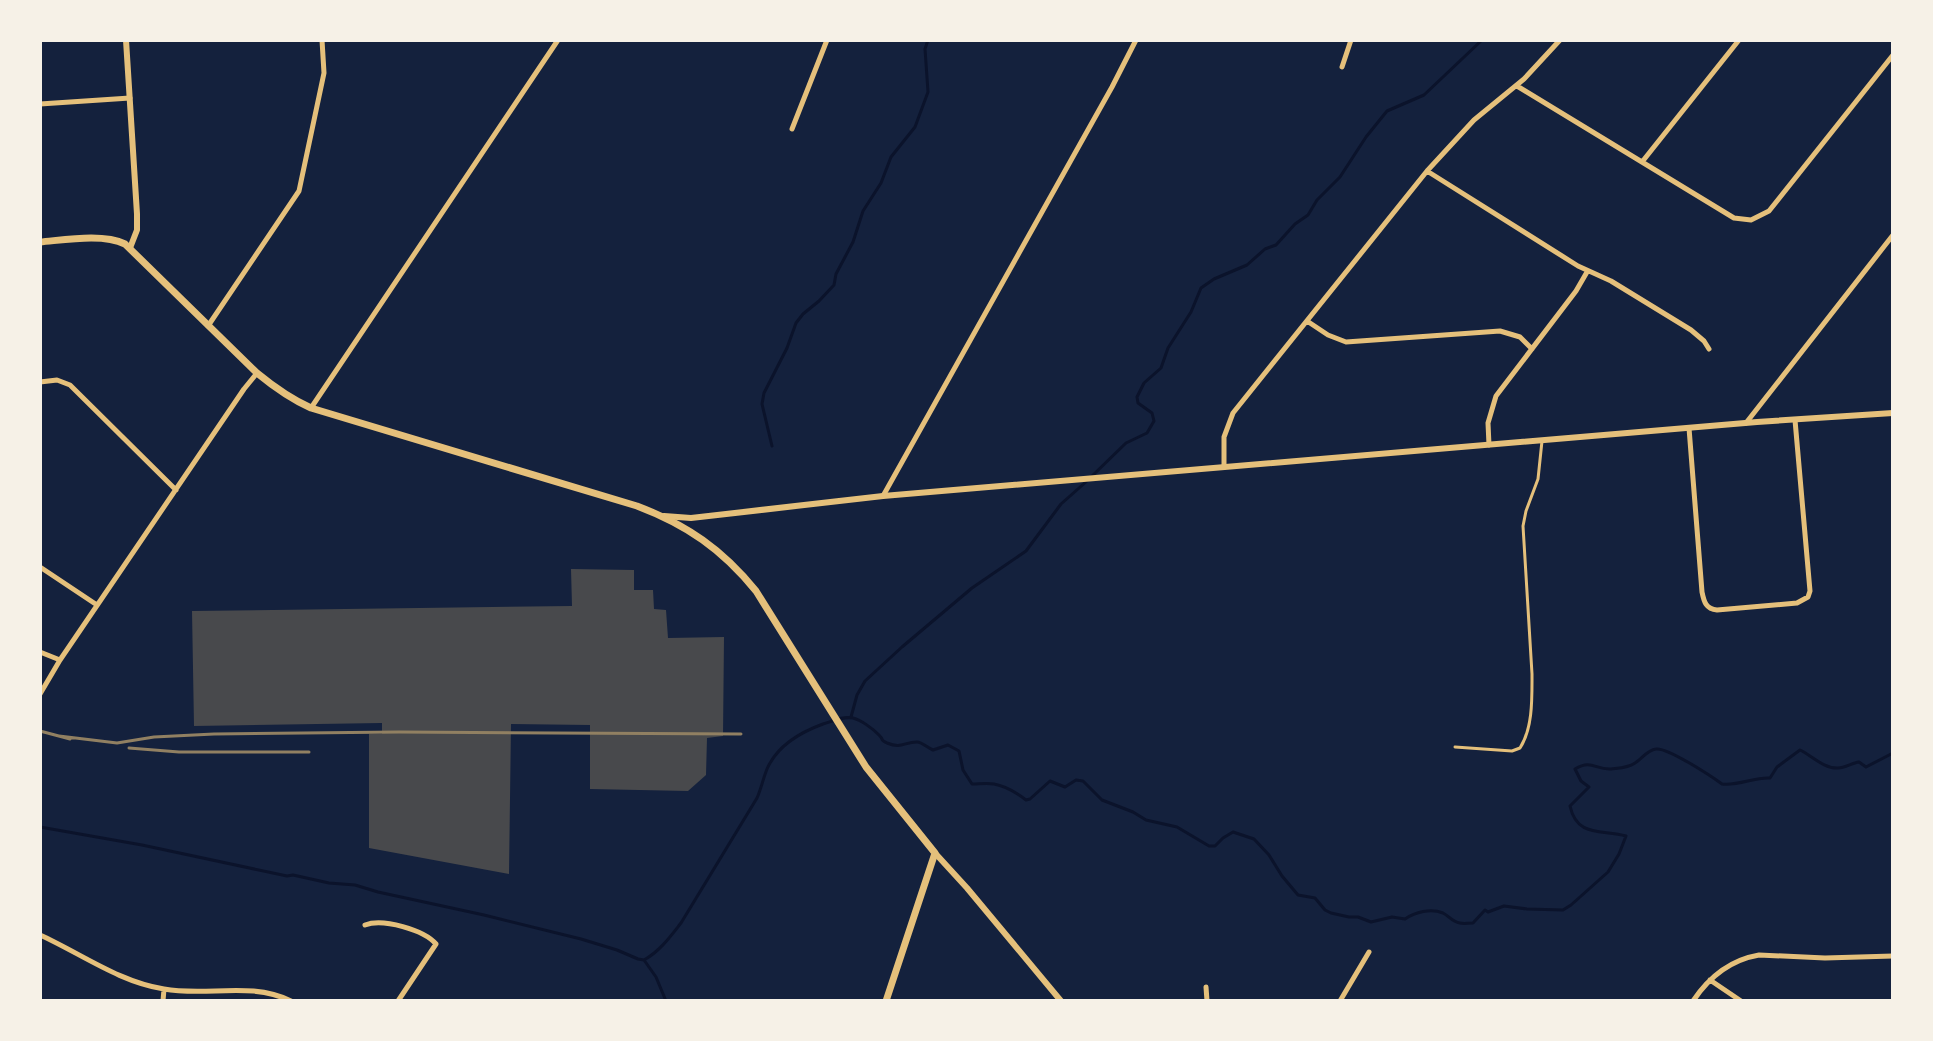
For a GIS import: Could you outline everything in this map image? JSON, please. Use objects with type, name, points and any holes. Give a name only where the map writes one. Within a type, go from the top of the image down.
[{"type":"main road","points":[[40,242],[119,240],[257,373],[295,401],[661,515],[707,543],[740,572],[786,637],[866,767],[935,853],[886,1001]]},
{"type":"street","points":[[126,40],[137,214],[137,230],[130,248]]},
{"type":"street","points":[[208,326],[299,191],[324,73],[322,40]]},
{"type":"street","points":[[311,408],[558,40]]},
{"type":"street","points":[[883,496],[1136,40]]},
{"type":"street","points":[[1342,67],[1351,40]]},
{"type":"street","points":[[1224,467],[1224,437],[1233,413],[1427,171],[1474,120],[1517,85],[1560,40]]},
{"type":"street","points":[[1642,162],[1739,40]]},
{"type":"street","points":[[792,129],[826,43]]},
{"type":"street","points":[[1517,85],[1734,218],[1757,219],[1781,197],[1893,55]]},
{"type":"street","points":[[40,104],[130,98]]},
{"type":"street","points":[[1427,171],[1587,272],[1611,281],[1691,330],[1709,349]]},
{"type":"street","points":[[1746,423],[1893,235]]},
{"type":"street","points":[[1489,445],[1488,423],[1496,396],[1587,272]]},
{"type":"street","points":[[1307,321],[1346,342],[1500,331],[1520,337],[1532,349]]},
{"type":"street","points":[[40,694],[97,605],[257,373]]},
{"type":"street","points":[[40,382],[57,380],[70,385],[176,490]]},
{"type":"street","points":[[661,515],[691,518],[883,496],[1893,413]]},
{"type":"street","points":[[1689,428],[1702,592],[1708,607],[1717,610],[1797,603],[1808,597],[1810,591],[1795,420]]},
{"type":"street","points":[[40,567],[97,605]]},
{"type":"street","points":[[40,652],[60,660]]},
{"type":"street","points":[[935,853],[1061,1001]]},
{"type":"street","points":[[365,925],[376,922],[416,931],[436,944],[398,1001]]},
{"type":"street","points":[[40,935],[134,981],[164,989],[199,992],[251,990],[275,993],[291,1001]]},
{"type":"street","points":[[1340,1001],[1369,952]]},
{"type":"street","points":[[1693,1001],[1710,980],[1732,963],[1759,955],[1825,958],[1893,956]]},
{"type":"street","points":[[1710,980],[1741,1001]]},
{"type":"street","points":[[1206,987],[1207,1001]]},
{"type":"street","points":[[163,1001],[164,989]]},
{"type":"lane","points":[[1455,747],[1512,751],[1520,748],[1527,735],[1532,674],[1523,526],[1538,479],[1542,441]]},
{"type":"building","points":[[571,569],[634,570],[634,590],[653,590],[654,609],[666,610],[668,638],[724,637],[723,736],[707,738],[706,775],[688,791],[590,789],[590,725],[511,724],[509,874],[369,848],[369,734],[382,734],[382,723],[194,726],[192,611],[572,606]]},
{"type":"waterway","points":[[772,446],[762,404],[764,393],[796,323],[834,285],[863,211],[881,183],[891,157],[915,127],[928,92],[925,49],[928,40]]},
{"type":"waterway","points":[[1092,476],[1126,443],[1147,433],[1154,421],[1152,413],[1138,403],[1137,397],[1144,383],[1161,368],[1168,348],[1191,312],[1201,288],[1247,265],[1265,249],[1276,245],[1308,215],[1317,200],[1340,177],[1387,111],[1424,95],[1482,40]]},
{"type":"waterway","points":[[851,717],[865,681],[972,588],[1026,551],[1061,504],[1087,481]]},
{"type":"waterway","points":[[644,960],[660,948],[681,923],[757,798],[767,769],[777,753],[806,731],[842,718],[859,721],[892,745],[917,742],[933,750],[948,745],[959,751],[963,770],[972,784],[998,785],[1026,800],[1050,781],[1065,787],[1076,780],[1083,781],[1102,800],[1146,820],[1177,827],[1209,846],[1215,846],[1233,832],[1254,839],[1298,895],[1315,898],[1331,913],[1371,922],[1392,917],[1405,919],[1433,911],[1457,922],[1473,923],[1485,910],[1488,912],[1504,906],[1563,910],[1571,905],[1608,872],[1626,836],[1584,828],[1573,816],[1570,806],[1589,787],[1581,781],[1575,769],[1581,766],[1623,768],[1656,749],[1669,752],[1722,784],[1728,784],[1770,778],[1777,767],[1800,750],[1833,768],[1859,762],[1866,767],[1893,753]]},
{"type":"waterway","points":[[40,827],[287,876],[355,885],[581,939],[644,960],[656,977],[666,1001]]},
{"type":"railway","points":[[40,731],[70,739]]},
{"type":"railway","points":[[59,736],[117,743],[154,737],[214,734],[741,734]]},
{"type":"railway","points":[[129,748],[179,752],[309,752]]}]
